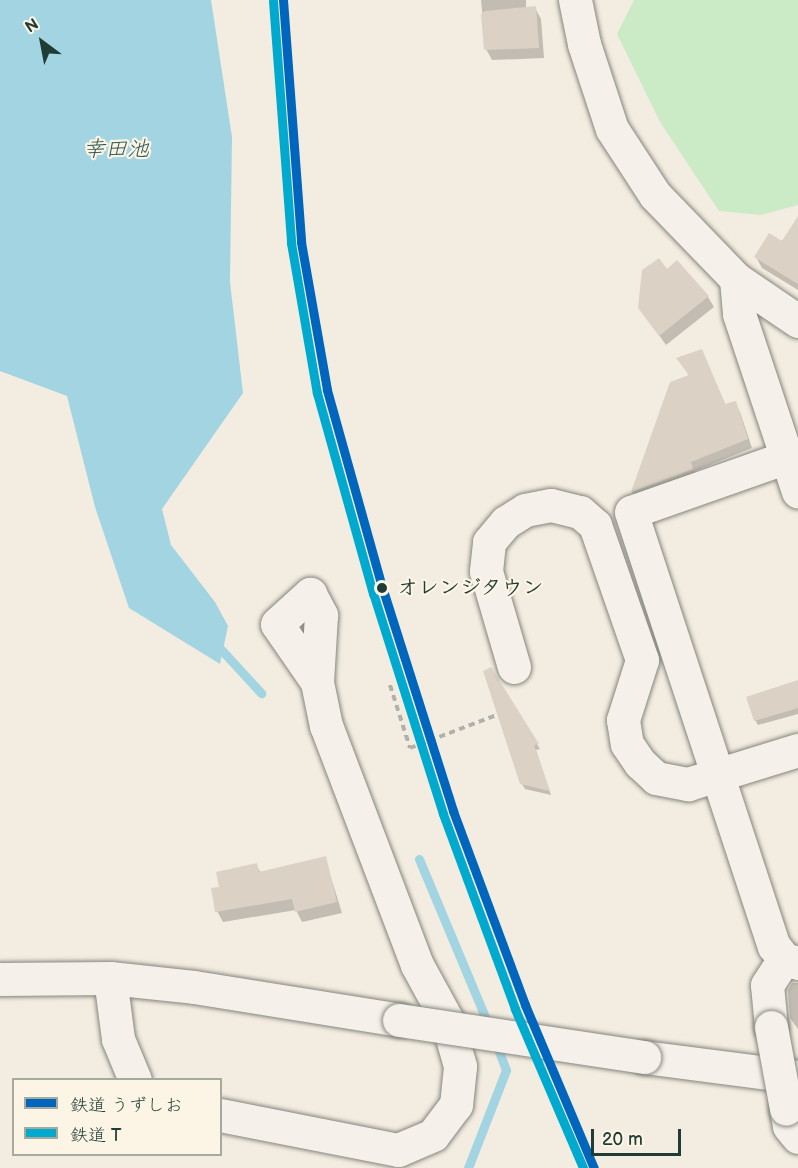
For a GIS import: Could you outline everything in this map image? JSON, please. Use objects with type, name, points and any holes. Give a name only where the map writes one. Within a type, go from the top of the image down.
[{"type":"street","points":[[575,0],[584,44],[612,129],[655,195],[736,279],[798,321]]},
{"type":"street","points":[[736,279],[739,314],[798,491]]},
{"type":"street","points":[[787,457],[631,512],[774,945],[791,961],[767,985],[771,1027],[792,1123]]},
{"type":"street","points":[[514,667],[486,571],[489,542],[506,522],[525,510],[551,506],[580,512],[595,525],[642,660],[623,720],[627,744],[656,778],[688,784],[720,776],[798,750]]},
{"type":"street","points":[[222,1115],[398,1150],[433,1135],[456,1105],[460,1066],[447,1020],[417,965],[326,726],[316,682]]},
{"type":"street","points":[[0,979],[110,978],[194,987],[644,1057],[798,1077]]},
{"type":"street","points":[[110,978],[118,1039],[134,1078]]},
{"type":"path","points":[[390,685],[410,748],[497,715]]},
{"type":"green space","points":[[634,0],[798,0],[798,205],[761,215],[719,211],[660,122],[617,34]]},
{"type":"water","name":"幸田池","points":[[0,0],[211,0],[232,137],[230,282],[243,393],[162,509],[171,545],[215,602],[228,626],[220,664],[129,608],[95,507],[67,396],[0,371]]},
{"type":"building","points":[[536,6],[539,48],[484,50],[481,14],[485,11]]},
{"type":"building","points":[[798,216],[798,284],[754,257],[769,233],[782,241]]},
{"type":"building","points":[[659,258],[667,269],[677,260],[709,296],[659,336],[638,308],[642,270]]},
{"type":"building","points":[[702,349],[725,404],[736,401],[748,439],[691,462],[693,469],[631,492],[670,382],[689,375],[676,358]]},
{"type":"building","points":[[491,667],[539,744],[534,745],[550,791],[520,784],[483,671]]},
{"type":"building","points":[[798,680],[798,708],[754,721],[746,697]]},
{"type":"building","points":[[326,856],[337,902],[295,912],[292,899],[215,912],[211,888],[219,887],[216,872],[257,863],[259,872]]},
{"type":"waterway","points":[[216,644],[261,693]]},
{"type":"waterway","points":[[419,859],[489,1026]]},
{"type":"waterway","points":[[468,1168],[506,1070],[495,1042]]},
{"type":"rail line","name":"うずしお","points":[[283,0],[301,242],[327,390],[383,590],[453,811],[525,1005],[594,1168]]},
{"type":"rail line","name":"T","points":[[273,1],[291,243],[317,393],[373,593],[443,814],[515,1009],[583,1168]]},
{"type":"place","name":"オレンジタウン","points":[[382,588]]}]
